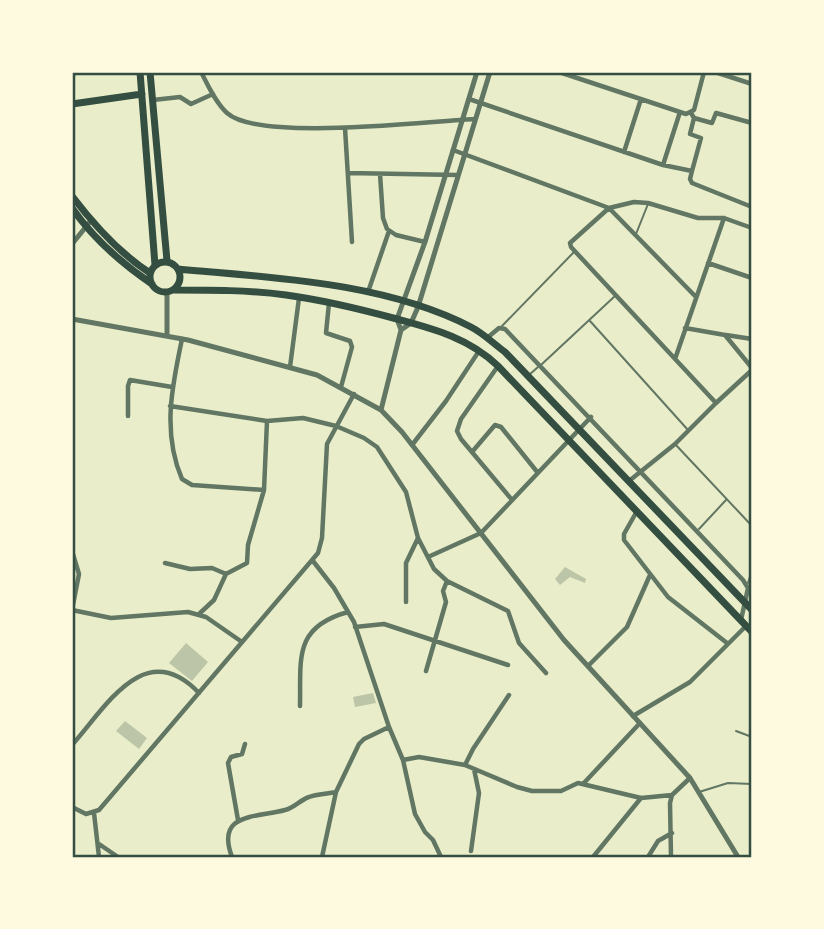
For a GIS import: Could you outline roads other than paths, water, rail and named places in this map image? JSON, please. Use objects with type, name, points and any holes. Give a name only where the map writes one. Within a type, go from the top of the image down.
[{"type":"main road","points":[[140,72],[155,265],[150,273],[152,284]]},
{"type":"main road","points":[[150,72],[167,261],[178,269],[309,281],[368,292],[443,314],[474,328],[505,352],[749,606]]},
{"type":"main road","points":[[72,104],[142,94]]},
{"type":"main road","points":[[146,139],[155,139]]},
{"type":"main road","points":[[72,196],[88,224],[150,273]]},
{"type":"main road","points":[[72,208],[127,266],[156,289],[216,290],[299,297],[411,323],[455,337],[479,350],[498,366],[747,626]]},
{"type":"main road","points":[[155,265],[167,261]]},
{"type":"main road","points":[[170,291],[180,280],[178,269]]},
{"type":"street","points":[[201,72],[227,113],[242,121],[345,128],[476,119]]},
{"type":"street","points":[[381,410],[401,330],[397,319],[425,242],[477,72]]},
{"type":"street","points":[[401,330],[411,323],[418,307],[490,72]]},
{"type":"street","points":[[559,72],[712,123],[716,113],[752,123]]},
{"type":"street","points":[[704,72],[690,134],[701,138],[690,179],[692,183],[752,206]]},
{"type":"street","points":[[715,72],[752,84]]},
{"type":"street","points":[[153,100],[180,97],[191,104],[213,94]]},
{"type":"street","points":[[469,99],[663,165],[692,171]]},
{"type":"street","points":[[624,152],[641,99]]},
{"type":"street","points":[[663,165],[680,112]]},
{"type":"street","points":[[345,128],[352,242]]},
{"type":"street","points":[[453,150],[609,208],[696,297]]},
{"type":"street","points":[[348,173],[458,175]]},
{"type":"street","points":[[380,174],[385,226],[389,232],[425,242]]},
{"type":"street","points":[[716,403],[575,252],[571,247],[572,239],[609,208],[634,202],[648,203],[698,218],[724,218],[752,228]]},
{"type":"street","points":[[675,359],[724,218]]},
{"type":"street","points":[[72,244],[88,224]]},
{"type":"street","points":[[368,292],[389,232]]},
{"type":"street","points":[[708,263],[752,278]]},
{"type":"street","points":[[167,336],[170,291]]},
{"type":"street","points":[[290,368],[299,297]]},
{"type":"street","points":[[329,303],[326,332],[350,341],[352,347],[341,387]]},
{"type":"street","points":[[72,319],[182,339],[317,375],[381,410],[412,445],[564,640],[690,779],[738,857]]},
{"type":"street","points":[[487,338],[501,327],[541,365],[748,588],[747,626],[727,643],[691,682],[633,716]]},
{"type":"street","points":[[685,328],[752,339]]},
{"type":"street","points":[[629,481],[675,444],[752,369],[725,335]]},
{"type":"street","points":[[182,339],[170,406],[171,441],[182,478],[192,485],[264,490]]},
{"type":"street","points":[[412,445],[446,401],[479,350]]},
{"type":"street","points":[[498,366],[457,431],[512,500]]},
{"type":"street","points":[[128,416],[130,380],[172,387]]},
{"type":"street","points":[[72,807],[86,814],[99,810],[313,561],[322,538],[327,444],[354,394]]},
{"type":"street","points":[[170,406],[267,421],[293,417],[336,426],[377,447],[406,492],[418,537],[435,569],[447,581],[508,611],[519,643],[546,673]]},
{"type":"street","points":[[428,557],[481,533],[591,417]]},
{"type":"street","points":[[199,614],[214,600],[226,574],[247,563],[248,545],[264,490],[267,421]]},
{"type":"street","points":[[472,452],[495,425],[501,428],[538,473]]},
{"type":"street","points":[[637,512],[623,536],[668,597],[727,643]]},
{"type":"street","points":[[406,602],[406,563],[418,537]]},
{"type":"street","points":[[72,551],[79,574],[72,610],[111,618],[199,614],[242,642]]},
{"type":"street","points":[[313,561],[334,588],[355,626],[403,760],[415,814],[441,857]]},
{"type":"street","points":[[165,563],[190,569],[212,568],[226,574]]},
{"type":"street","points":[[588,666],[630,623],[650,574]]},
{"type":"street","points":[[426,671],[446,602],[444,589],[447,581]]},
{"type":"street","points":[[300,706],[301,657],[306,641],[321,622],[348,611]]},
{"type":"street","points":[[355,626],[381,624],[508,665]]},
{"type":"street","points":[[72,744],[134,677],[152,673],[176,674],[199,693]]},
{"type":"street","points":[[465,765],[509,695]]},
{"type":"street","points":[[583,784],[640,723]]},
{"type":"street","points":[[322,857],[336,792],[359,744],[389,727]]},
{"type":"street","points":[[238,820],[228,763],[231,757],[242,754],[245,744]]},
{"type":"street","points":[[403,760],[419,757],[465,765],[524,790],[561,791],[573,784],[583,784],[641,798],[672,795]]},
{"type":"street","points":[[471,851],[479,793],[473,768]]},
{"type":"street","points":[[671,857],[670,803],[672,795],[690,779]]},
{"type":"street","points":[[232,857],[231,828],[238,820],[286,810],[312,796],[336,792]]},
{"type":"street","points":[[593,857],[641,798]]},
{"type":"street","points":[[94,813],[99,857]]},
{"type":"street","points":[[648,857],[658,841],[672,833]]},
{"type":"street","points":[[98,844],[118,857]]},
{"type":"lane","points":[[72,87],[75,72]]},
{"type":"lane","points":[[636,234],[648,203]]},
{"type":"lane","points":[[501,327],[575,252]]},
{"type":"lane","points":[[518,387],[616,296]]},
{"type":"lane","points":[[590,321],[688,430]]},
{"type":"lane","points":[[675,444],[752,526]]},
{"type":"lane","points":[[696,532],[726,499]]},
{"type":"lane","points":[[748,588],[752,570]]},
{"type":"lane","points":[[736,731],[752,737]]},
{"type":"lane","points":[[698,792],[728,783],[752,784]]}]
